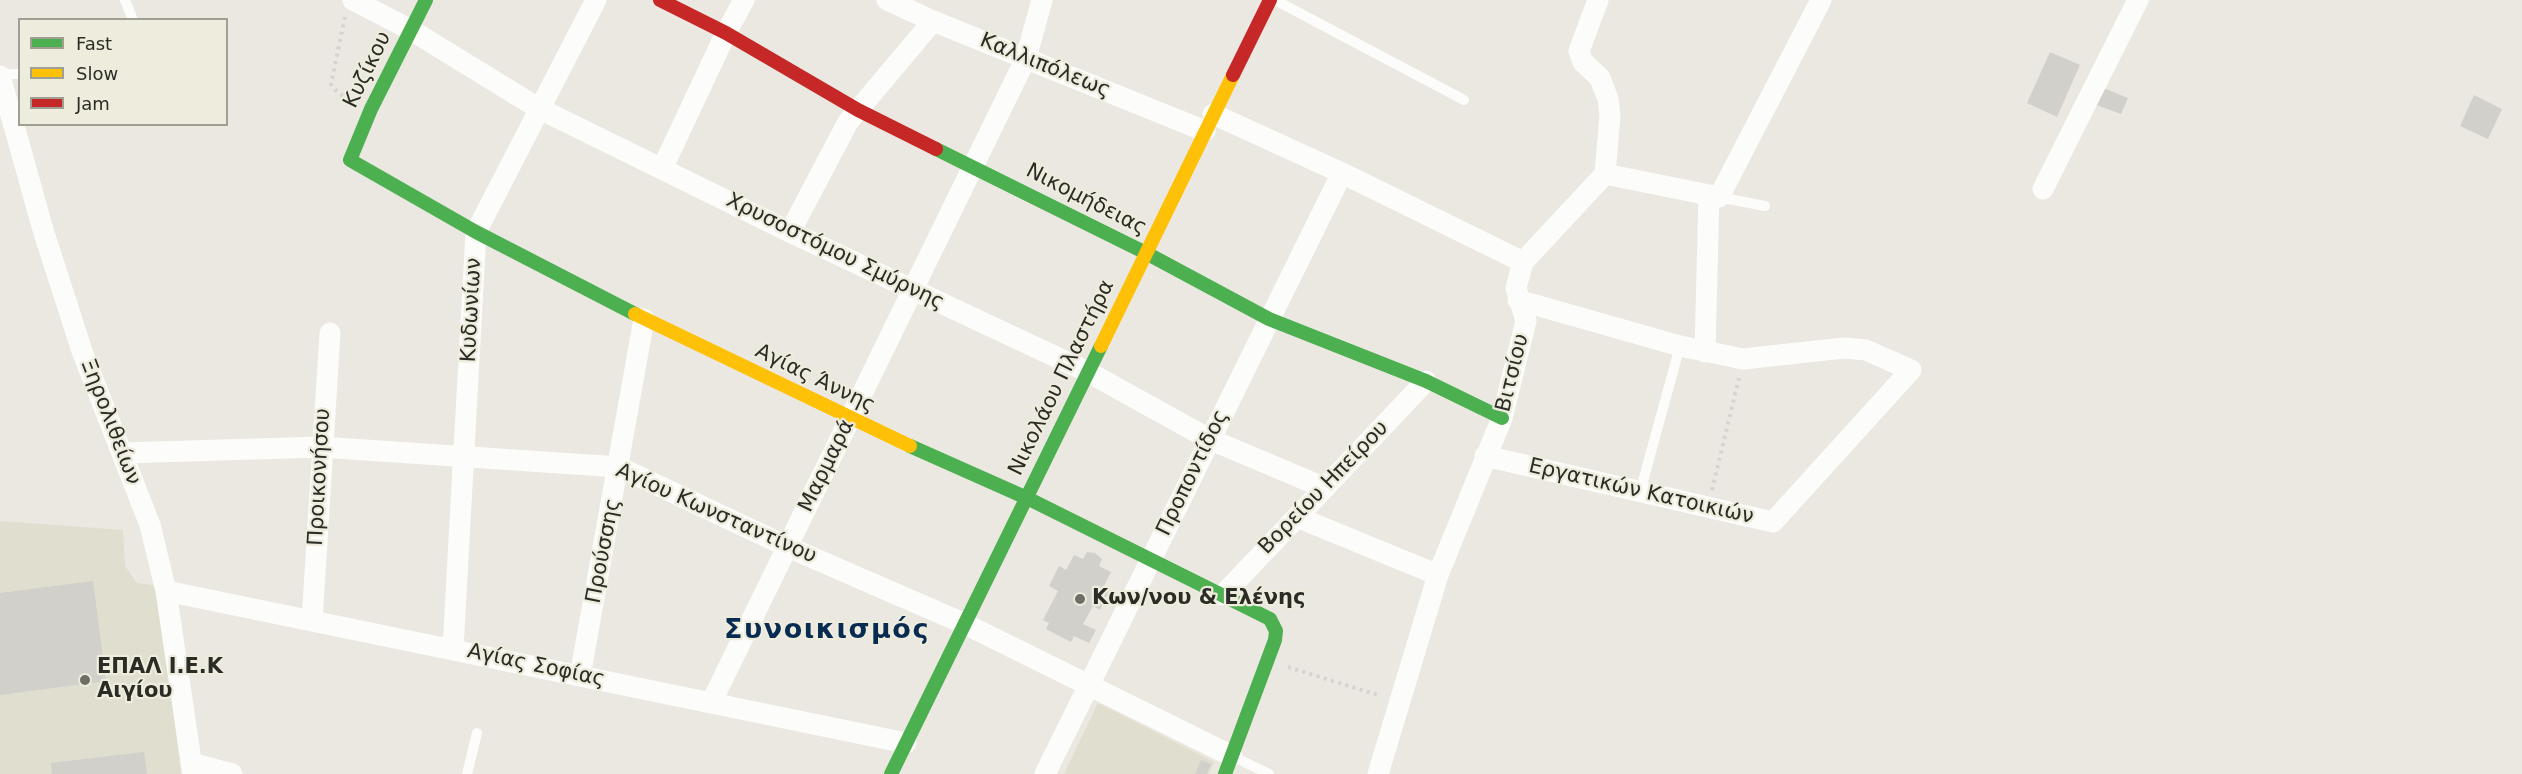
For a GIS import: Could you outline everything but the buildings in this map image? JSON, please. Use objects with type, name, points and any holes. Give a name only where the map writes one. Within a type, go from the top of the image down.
[{"type":"street","name":"Κυζίκου","points":[[350,160],[370,109],[426,0]]},
{"type":"street","name":"Κυδωνίων","points":[[453,649],[476,232],[538,108],[596,0]]},
{"type":"street","name":"Νικομήδειας","points":[[660,0],[726,33],[858,110],[1146,253],[1269,319],[1426,381],[1502,418]]},
{"type":"street","points":[[662,169],[744,0]]},
{"type":"street","name":"Καλλιπόλεως","points":[[887,0],[1026,58],[1342,173],[1523,262]]},
{"type":"street","name":"Μαρμαρά","points":[[712,702],[1026,58],[1042,0]]},
{"type":"street","name":"Νικολάου Πλαστήρα","points":[[891,774],[1270,0]]},
{"type":"street","points":[[1523,262],[1605,174],[1610,115],[1608,99],[1600,78],[1583,62],[1580,51],[1598,0]]},
{"type":"street","points":[[1706,352],[1714,196],[1821,0]]},
{"type":"street","points":[[2043,189],[2138,0]]},
{"type":"street","name":"Χρυσοστόμου Σμύρνης","points":[[350,5],[411,30],[538,108],[790,232],[1088,372],[1209,439],[1325,488]]},
{"type":"street","points":[[790,232],[839,136],[933,21]]},
{"type":"street","name":"Ξηρολιθείων","points":[[0,75],[44,233],[82,351],[150,525],[166,591],[192,769]]},
{"type":"street","name":"Αγίας Άννης","points":[[350,160],[476,232],[644,319],[850,419],[1027,498],[1270,619],[1276,631],[1268,661]]},
{"type":"street","name":"Προποντίδος","points":[[1045,774],[1342,173]]},
{"type":"street","points":[[1605,174],[1714,196]]},
{"type":"street","name":"Βιτσίου","points":[[1378,774],[1438,575],[1502,418],[1526,321],[1516,288],[1523,262]]},
{"type":"street","points":[[1518,300],[1680,346],[1743,359]]},
{"type":"street","name":"Προύσσης","points":[[580,676],[644,319]]},
{"type":"street","name":"Προικονήσου","points":[[312,621],[321,447],[330,333]]},
{"type":"street","name":"Εργατικών Κατοικιών","points":[[1485,456],[1773,522],[1911,370],[1866,350],[1844,348],[1743,359]]},
{"type":"street","name":"Βορείου Ηπείρου","points":[[1223,595],[1426,381]]},
{"type":"street","name":"Αγίου Κωνσταντίνου","points":[[122,453],[321,447],[619,467],[788,547],[965,624],[1089,686],[1228,765]]},
{"type":"street","points":[[1297,518],[1438,575]]},
{"type":"street","name":"Αγίας Σοφίας","points":[[166,591],[906,743]]},
{"type":"street","points":[[1228,765],[1268,661]]},
{"type":"street","points":[[192,769],[232,774]]},
{"type":"lane","points":[[125,0],[131,18]]},
{"type":"lane","points":[[1275,0],[1464,100]]},
{"type":"lane","points":[[0,75],[18,74]]},
{"type":"lane","points":[[1714,196],[1765,206]]},
{"type":"lane","points":[[1640,492],[1680,346]]},
{"type":"lane","points":[[467,774],[477,733]]},
{"type":"lane","points":[[1228,765],[1269,774]]},
{"type":"path","points":[[350,5],[331,84],[338,93],[370,109]]},
{"type":"path","points":[[1707,507],[1743,359]]},
{"type":"path","points":[[1268,661],[1401,702]]},
{"type":"shaded area","name":"ΕΠΑΛ Ι.Ε.Κ Αιγίου","points":[[0,521],[123,530],[125,566],[137,583],[158,586],[181,774],[0,774]]},
{"type":"shaded area","points":[[1098,703],[1214,762],[1209,774],[1064,774]]},
{"type":"traffic: fast","points":[[426,0],[371,109],[350,160],[476,232],[635,314]]},
{"type":"traffic: fast","points":[[936,149],[1146,253],[1269,319],[1426,381],[1502,418]]},
{"type":"traffic: fast","points":[[891,774],[1101,346]]},
{"type":"traffic: fast","points":[[910,446],[1027,498],[1270,619],[1276,631],[1275,640],[1225,774]]},
{"type":"traffic: slow","points":[[1101,346],[1233,75]]},
{"type":"traffic: slow","points":[[635,314],[910,446]]},
{"type":"traffic: jam","points":[[660,0],[726,33],[858,110],[936,149]]},
{"type":"traffic: jam","points":[[1233,75],[1270,0]]},
{"type":"place","name":"Κων/νου & Ελένης","points":[[1080,599]]},
{"type":"place","name":"ΕΠΑΛ Ι.Ε.Κ Αιγίου","points":[[85,680]]},
{"type":"district","name":"Συνοικισμός","points":[[827,631]]}]
